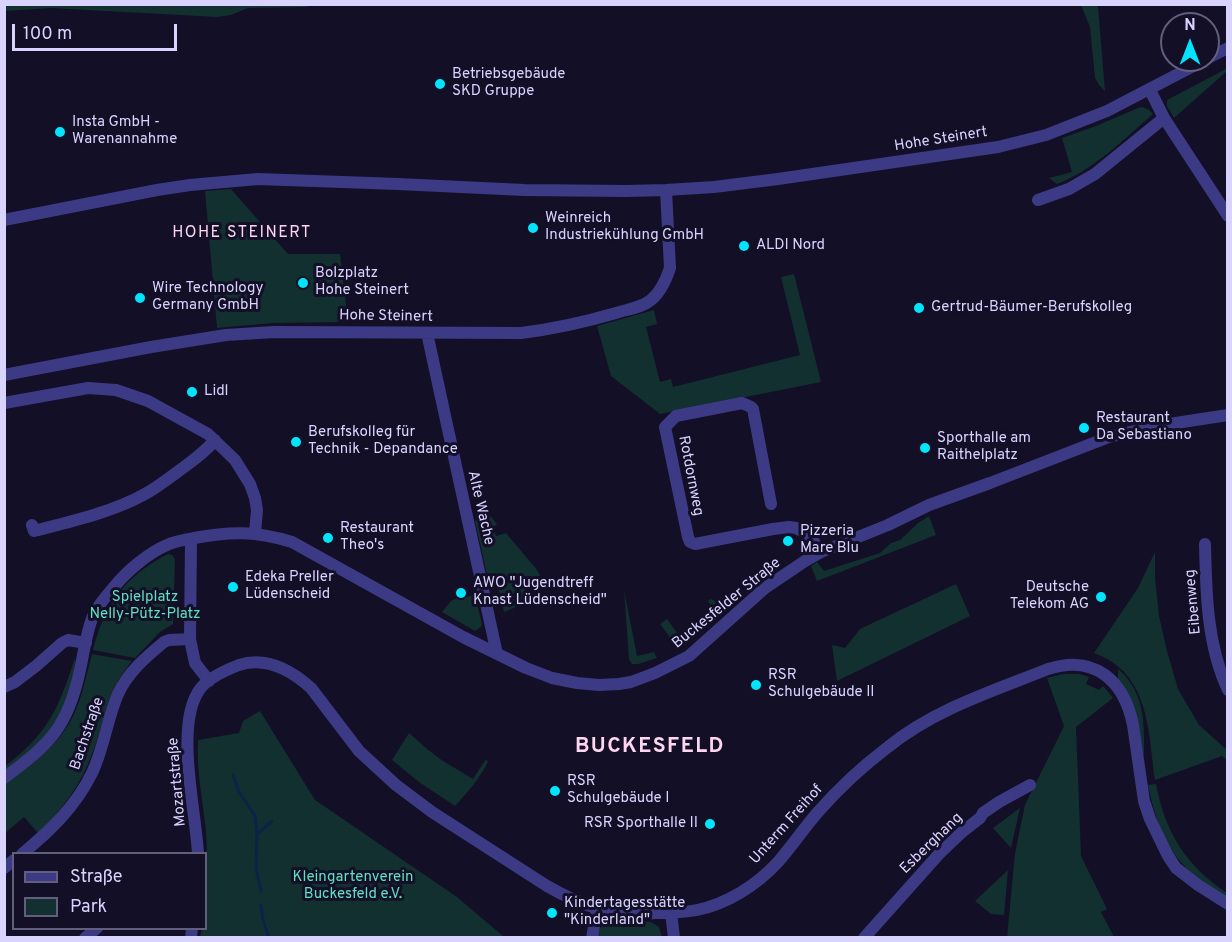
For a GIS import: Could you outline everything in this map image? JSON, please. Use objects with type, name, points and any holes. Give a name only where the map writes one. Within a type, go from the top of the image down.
[{"type":"street","name":"Hohe Steinert","points":[[4,220],[190,184],[258,179],[524,190],[666,190],[778,179],[998,147],[1060,130],[1107,111],[1182,72]]},
{"type":"street","points":[[1149,90],[1164,118],[1227,216]]},
{"type":"street","points":[[1038,200],[1069,189],[1095,174],[1164,118]]},
{"type":"street","name":"Hohe Steinert","points":[[4,375],[226,335],[274,332],[503,334],[546,330],[592,320],[642,305],[653,298],[662,287],[670,268],[666,190]]},
{"type":"street","name":"Alte Wache","points":[[427,333],[497,654]]},
{"type":"street","points":[[4,404],[88,388],[112,389],[148,401],[208,434],[235,460],[250,484],[255,498],[258,510],[255,533]]},
{"type":"street","name":"Rotdornweg","points":[[771,504],[751,407],[742,403],[676,416],[668,422],[665,427],[687,537],[690,542],[695,544],[773,528],[789,527],[809,535],[821,552]]},
{"type":"street","name":"Buckesfelder Straße","points":[[4,778],[42,749],[55,735],[63,721],[73,698],[94,614],[106,596],[130,569],[160,548],[173,542],[226,532],[255,533],[292,542],[464,638],[526,668],[573,683],[608,685],[626,683],[670,667],[689,656],[765,588],[821,552],[888,525],[929,505],[1109,437],[1156,426],[1227,415]]},
{"type":"street","points":[[32,525],[34,531],[63,524],[145,494],[207,450],[215,440]]},
{"type":"street","points":[[191,539],[190,639],[195,663],[209,681]]},
{"type":"street","name":"Eibenweg","points":[[1205,544],[1208,609],[1218,664],[1227,690]]},
{"type":"street","name":"Bachstraße","points":[[24,852],[54,827],[87,783],[101,752],[115,701],[131,672],[164,642],[190,639]]},
{"type":"street","points":[[4,687],[15,682],[62,643],[68,640],[86,643]]},
{"type":"street","name":"Unterm Freihof","points":[[209,681],[226,670],[245,664],[271,664],[288,671],[310,688],[365,757],[412,798],[564,896],[597,909],[634,913],[697,910],[742,892],[777,863],[826,803],[853,776],[890,745],[921,724],[1000,687],[1059,666],[1076,664],[1088,666],[1108,678],[1121,691],[1129,706],[1144,801],[1150,819],[1172,862],[1198,885],[1227,904]]},
{"type":"street","name":"Mozartstraße","points":[[198,852],[189,767],[189,722],[197,695],[209,681]]},
{"type":"street","name":"Esberghang","points":[[864,938],[943,849],[980,818],[982,813],[1030,784]]},
{"type":"street","points":[[592,938],[597,909]]},
{"type":"street","points":[[671,912],[674,938]]},
{"type":"green space","points":[[5,4],[316,5],[248,8],[231,15],[217,17],[51,8],[5,11]]},
{"type":"green space","points":[[1081,5],[1098,7],[1105,91],[1095,78],[1090,27]]},
{"type":"green space","points":[[1227,66],[1227,71],[1174,118],[1167,106],[1167,100],[1226,69]]},
{"type":"green space","points":[[1142,107],[1153,114],[1108,153],[1071,178],[1057,184],[1049,178],[1072,172],[1062,138]]},
{"type":"green space","points":[[231,189],[288,254],[340,254],[348,322],[273,323],[217,328],[205,191]]},
{"type":"green space","points":[[794,274],[821,382],[660,414],[611,376],[597,326],[654,310],[657,324],[646,327],[660,382],[671,379],[673,387],[800,355],[781,277]]},
{"type":"green space","points":[[482,515],[490,516],[497,524],[486,528],[487,533],[494,531],[496,536],[506,533],[540,575],[538,581],[525,595],[528,602],[504,612],[498,586],[490,588],[475,521]]},
{"type":"green space","points":[[929,516],[936,535],[817,581],[811,566],[817,562],[824,571],[880,553]]},
{"type":"green space","points":[[1155,552],[1159,616],[1178,689],[1199,725],[1228,751],[1227,760],[1222,756],[1155,780],[1147,724],[1136,689],[1126,674],[1112,662],[1094,653],[1138,588]]},
{"type":"green space","name":"Spielplatz Nelly-Pütz-Platz","points":[[168,554],[175,559],[173,624],[160,632],[135,658],[93,650],[110,605],[118,593],[139,572]]},
{"type":"green space","points":[[956,584],[970,616],[837,681],[832,645],[845,648],[860,629]]},
{"type":"green space","points":[[624,590],[637,656],[654,652],[657,658],[638,664],[632,664],[629,659]]},
{"type":"green space","points":[[465,594],[466,597],[475,595],[482,624],[475,631],[442,612],[451,601]]},
{"type":"green space","points":[[711,599],[722,610],[678,648],[660,624],[667,619],[678,634],[712,608],[708,601]]},
{"type":"green space","points":[[92,654],[132,661],[111,696],[88,765],[63,806],[38,833],[24,817],[5,833],[4,784],[41,756],[65,730],[78,704]]},
{"type":"green space","points":[[75,658],[73,680],[67,701],[51,731],[35,748],[5,772],[4,767],[32,743],[50,719]]},
{"type":"green space","points":[[1118,669],[1134,688],[1139,699],[1143,721],[1144,757],[1134,707],[1127,692],[1118,681]]},
{"type":"green space","points":[[1063,674],[1079,674],[1089,677],[1086,684],[1099,690],[1103,686],[1113,698],[1076,727],[1081,856],[1107,909],[1101,912],[1114,937],[1007,938],[1015,853],[1025,805],[1064,726],[1047,678]]},
{"type":"green space","name":"Kleingartenverein Buckesfeld e.V.","points":[[260,711],[315,800],[457,897],[504,937],[200,937],[202,930],[207,930],[207,852],[198,763],[198,740],[239,733],[243,721]]},
{"type":"green space","points":[[409,733],[443,761],[473,779],[486,759],[488,762],[473,785],[455,806],[419,782],[392,760]]},
{"type":"green space","points":[[1156,784],[1165,817],[1180,846],[1200,871],[1227,893],[1227,897],[1186,867],[1170,847],[1154,811],[1148,785]]},
{"type":"green space","points":[[1020,808],[1011,848],[993,828]]},
{"type":"green space","points":[[1008,870],[1004,915],[991,914],[975,901]]},
{"type":"green space","points":[[604,919],[651,922],[659,927],[662,937],[597,937]]},
{"type":"waterway","points":[[233,775],[239,792],[255,816],[256,868],[261,891]]},
{"type":"waterway","points":[[257,834],[272,821]]},
{"type":"waterway","points":[[261,905],[269,938]]},
{"type":"place","name":"Betriebsgebäude SKD Gruppe","points":[[440,84]]},
{"type":"place","name":"Insta GmbH - Warenannahme","points":[[60,132]]},
{"type":"place","name":"Weinreich Industriekühlung GmbH","points":[[533,228]]},
{"type":"place","name":"ALDI Nord","points":[[744,246]]},
{"type":"place","name":"Bolzplatz Hohe Steinert","points":[[303,283]]},
{"type":"place","name":"Wire Technology Germany GmbH","points":[[140,298]]},
{"type":"place","name":"Gertrud-Bäumer-Berufskolleg","points":[[919,308]]},
{"type":"place","name":"Lidl","points":[[192,392]]},
{"type":"place","name":"Restaurant Da Sebastiano","points":[[1084,428]]},
{"type":"place","name":"Berufskolleg für Technik - Depandance","points":[[296,442]]},
{"type":"place","name":"Sporthalle am Raithelplatz","points":[[925,448]]},
{"type":"place","name":"Restaurant Theo's","points":[[328,538]]},
{"type":"place","name":"Pizzeria Mare Blu","points":[[788,541]]},
{"type":"place","name":"Edeka Preller Lüdenscheid","points":[[233,587]]},
{"type":"place","name":"AWO \"Jugendtreff Knast Lüdenscheid\"","points":[[461,593]]},
{"type":"place","name":"Deutsche Telekom AG","points":[[1101,597]]},
{"type":"place","name":"RSR Schulgebäude II","points":[[756,685]]},
{"type":"place","name":"RSR Schulgebäude I","points":[[555,791]]},
{"type":"place","name":"RSR Sporthalle II","points":[[710,824]]},
{"type":"place","name":"Kindertagesstätte \"Kinderland\"","points":[[552,913]]},
{"type":"district","name":"HOHE STEINERT","points":[[242,234]]},
{"type":"district","name":"BUCKESFELD","points":[[650,748]]}]
